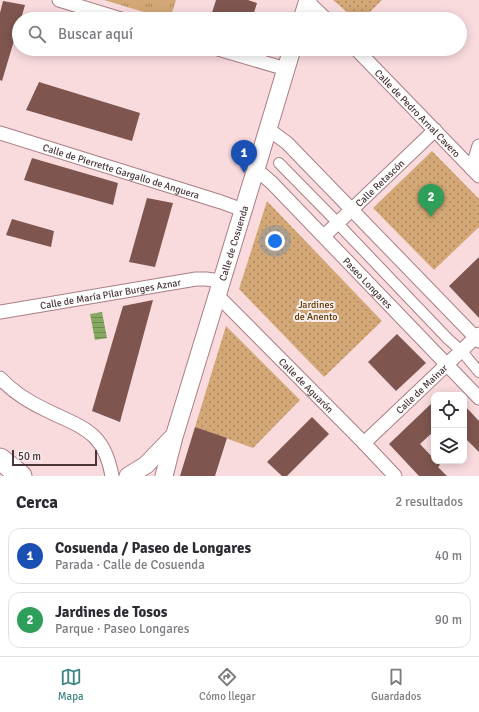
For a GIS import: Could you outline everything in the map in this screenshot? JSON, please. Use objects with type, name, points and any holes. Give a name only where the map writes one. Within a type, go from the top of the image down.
[{"type":"main road","points":[[0,459],[21,476]]},
{"type":"street","points":[[59,0],[98,12]]},
{"type":"street","points":[[304,12],[308,1],[319,12]]},
{"type":"street","points":[[243,56],[286,68]]},
{"type":"street","name":"Calle de Cosuenda","points":[[164,476],[174,437],[290,56]]},
{"type":"street","name":"Calle de Pedro Arnal Cavero","points":[[363,56],[476,173]]},
{"type":"street","points":[[268,129],[287,143],[478,337]]},
{"type":"street","name":"Calle Retascón","points":[[324,236],[435,130]]},
{"type":"street","name":"Calle de Pierrette Gargallo de Anguera","points":[[0,133],[243,210]]},
{"type":"street","points":[[476,173],[479,146]]},
{"type":"street","points":[[279,163],[334,219]]},
{"type":"street","name":"Paseo Longares","points":[[255,172],[272,183],[479,398]]},
{"type":"street","name":"Paseo Longares","points":[[342,228],[457,347]]},
{"type":"street","name":"Calle de María Pilar Burges Aznar","points":[[0,312],[196,279],[219,288]]},
{"type":"street","name":"Calle de Aguarón","points":[[219,288],[395,476]]},
{"type":"street","name":"Calle de Mainar","points":[[364,443],[447,364],[478,337]]},
{"type":"street","points":[[465,355],[479,372]]},
{"type":"street","points":[[0,378],[16,392],[35,405],[74,422],[89,431],[102,446],[112,476]]},
{"type":"street","name":"Calle de Cosuenda","points":[[128,476],[146,465],[174,437]]},
{"type":"green space","points":[[104,0],[176,0],[172,12],[144,12]]},
{"type":"green space","points":[[333,0],[382,0],[370,12],[347,12]]},
{"type":"green space","points":[[432,151],[479,199],[479,227],[434,270],[373,208]]},
{"type":"green space","name":"Jardines de Anento","points":[[267,201],[382,321],[324,377],[239,289]]},
{"type":"green space","points":[[226,326],[300,400],[253,448],[195,427]]},
{"type":"shaded area","points":[[102,312],[107,338],[95,340],[90,314]]},
{"type":"building","points":[[216,0],[248,0],[257,3],[254,12],[212,12]]},
{"type":"building","points":[[3,1],[25,5],[23,12],[12,12],[12,47],[2,81],[0,80],[0,13]]},
{"type":"building","points":[[39,82],[140,113],[132,141],[26,110]]},
{"type":"building","points":[[32,158],[118,183],[113,205],[24,180]]},
{"type":"building","points":[[147,198],[173,203],[155,267],[129,262]]},
{"type":"building","points":[[12,219],[54,231],[51,247],[6,235]]},
{"type":"building","points":[[479,257],[479,318],[449,286]]},
{"type":"building","points":[[153,300],[120,422],[92,411],[123,306]]},
{"type":"building","points":[[397,334],[426,363],[396,391],[368,362]]},
{"type":"building","points":[[431,404],[431,434],[420,444],[431,456],[431,464],[439,464],[440,465],[438,467],[447,476],[419,476],[389,444]]},
{"type":"building","points":[[467,408],[479,421],[479,452],[467,440]]},
{"type":"building","points":[[312,417],[329,434],[287,476],[282,476],[267,462]]},
{"type":"building","points":[[195,427],[227,438],[215,476],[180,476]]},
{"type":"place","name":"Cosuenda / Paseo de Longares","points":[[244,173]]},
{"type":"place","name":"Jardines de Tosos","points":[[431,217]]}]
